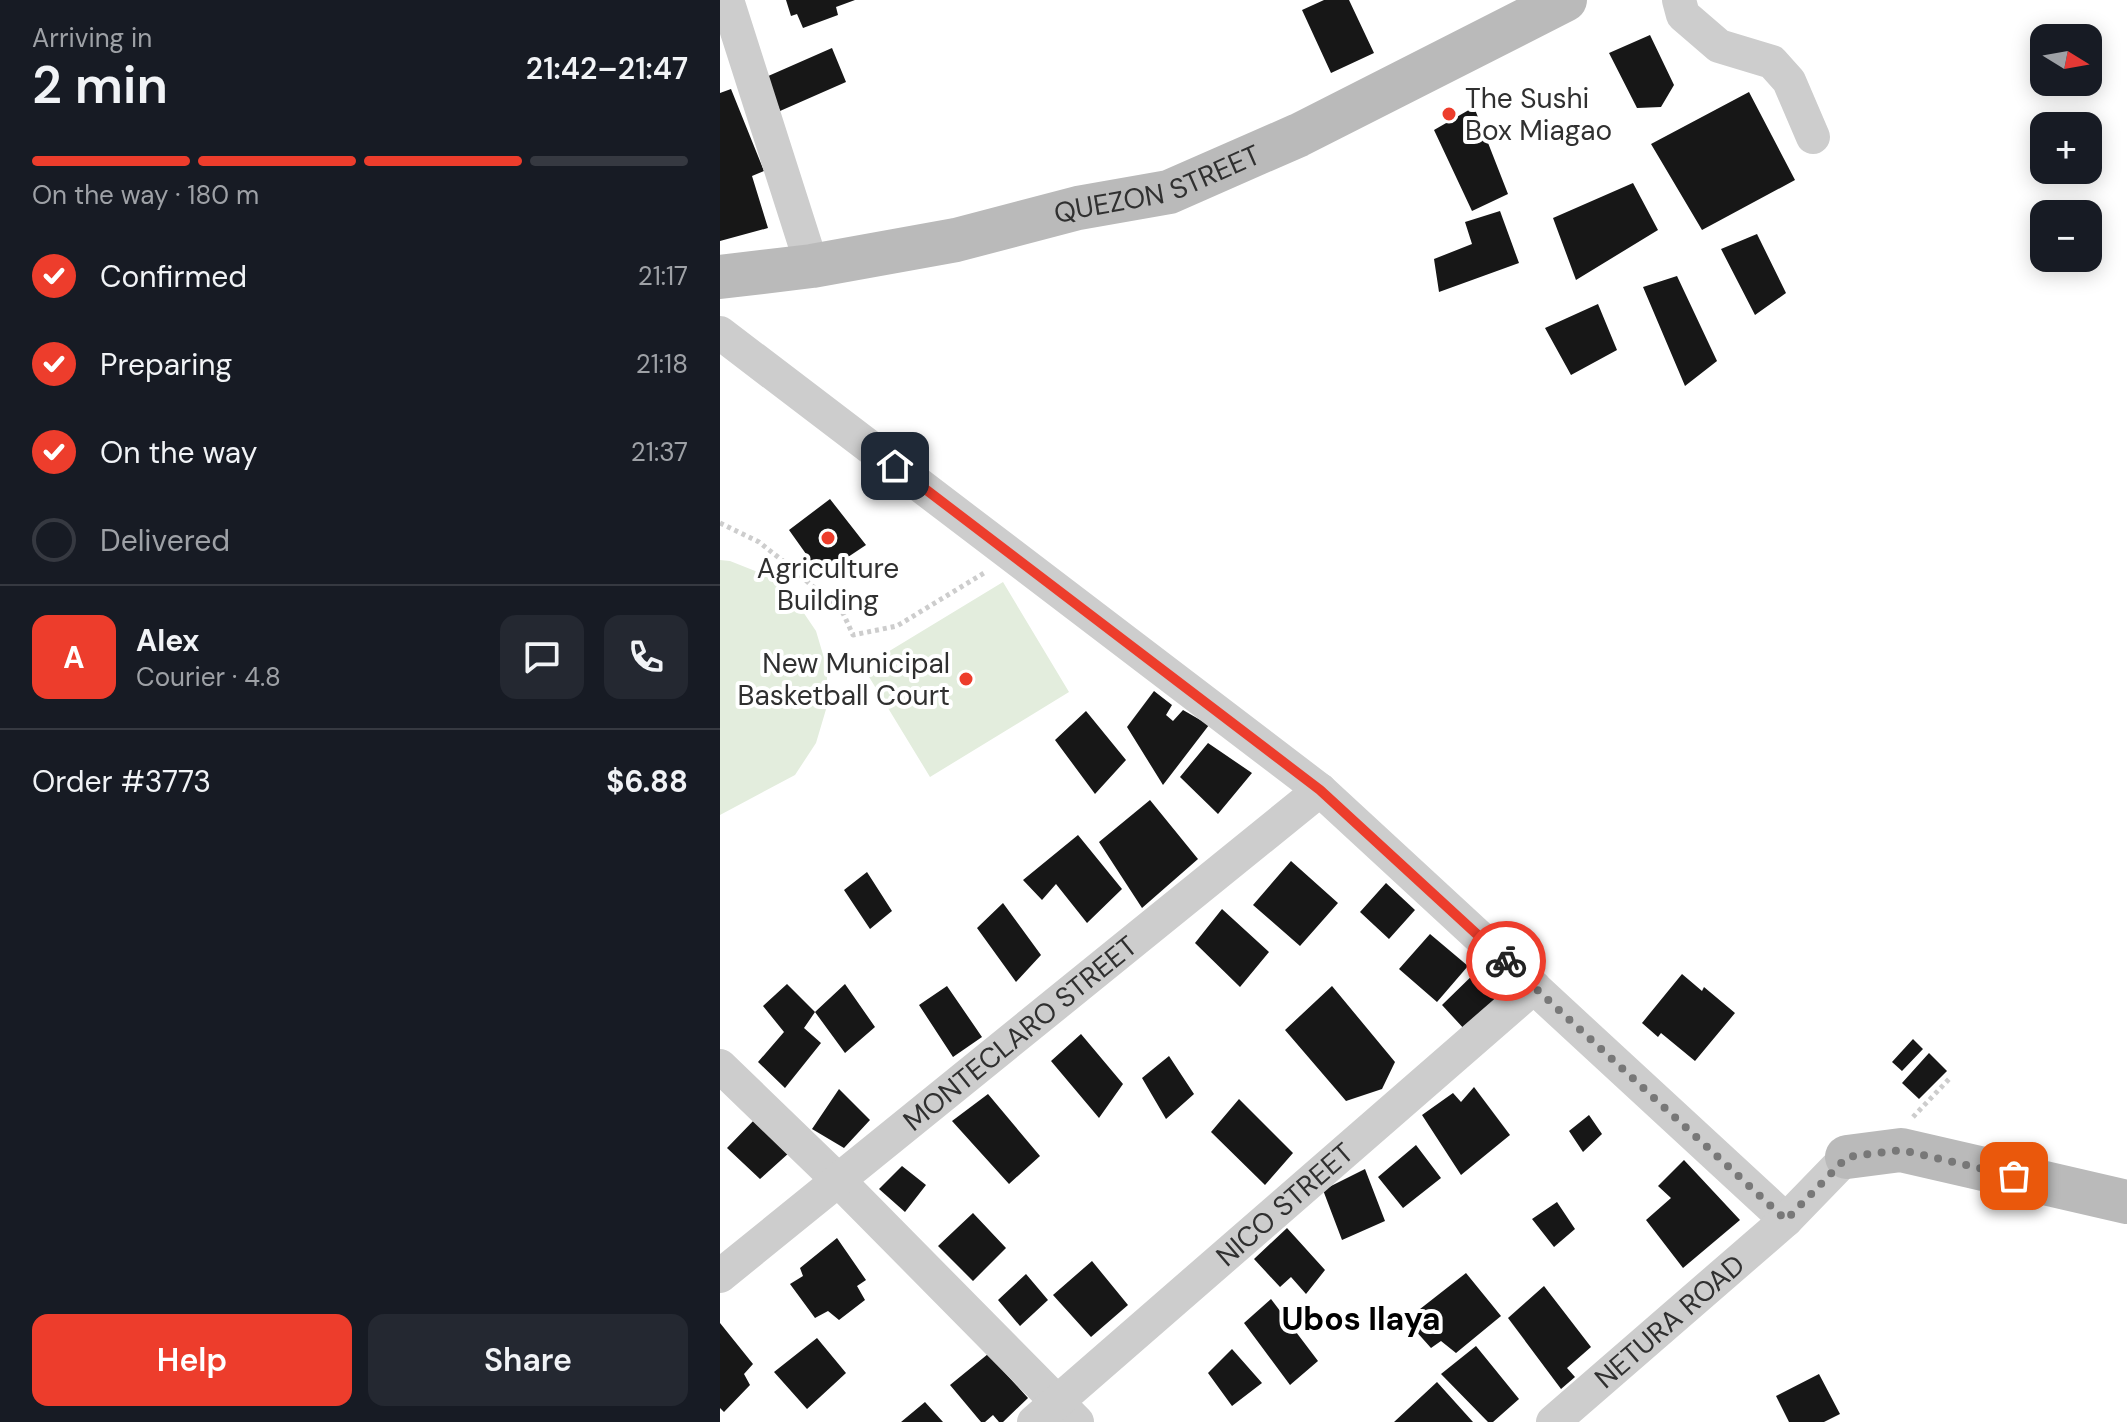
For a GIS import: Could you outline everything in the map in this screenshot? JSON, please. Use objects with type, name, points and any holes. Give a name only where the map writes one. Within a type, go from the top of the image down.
[{"type":"street","points":[[727,0],[812,266]]},
{"type":"street","name":"QUEZON STREET","points":[[720,277],[812,266],[956,240],[1078,208],[1169,192],[1299,135],[1565,0]]},
{"type":"street","points":[[1679,0],[1683,15],[1719,46],[1772,62],[1789,81],[1813,137]]},
{"type":"street","points":[[720,333],[1320,790],[1786,1220]]},
{"type":"street","name":"MONTECLARO STREET","points":[[720,1276],[1320,790]]},
{"type":"street","name":"NICO STREET","points":[[1057,1415],[1534,987]]},
{"type":"street","points":[[720,1066],[838,1180],[1057,1415]]},
{"type":"street","points":[[1847,1157],[1901,1150],[2127,1202]]},
{"type":"street","name":"NETURA ROAD","points":[[1553,1422],[1786,1220],[1847,1157]]},
{"type":"path","points":[[720,523],[759,542],[793,569],[843,613],[853,635],[897,626],[1012,555]]},
{"type":"green space","points":[[720,560],[765,575],[795,600],[816,631],[827,668],[827,706],[816,743],[795,775],[720,815]]},
{"type":"green space","name":"New Municipal Basketball Court","points":[[1003,582],[1069,692],[930,777],[863,667]]},
{"type":"building","points":[[786,0],[855,0],[836,7],[838,15],[803,28],[797,14],[791,16]]},
{"type":"building","points":[[1324,0],[1349,0],[1374,53],[1331,73],[1302,10]]},
{"type":"building","points":[[1650,35],[1674,85],[1661,107],[1637,108],[1609,53]]},
{"type":"building","points":[[832,48],[846,82],[780,111],[766,77]]},
{"type":"building","points":[[731,89],[764,171],[752,176],[768,228],[720,241],[720,93]]},
{"type":"building","points":[[1749,92],[1795,180],[1702,230],[1651,144]]},
{"type":"building","points":[[1474,107],[1508,194],[1472,211],[1434,130]]},
{"type":"building","points":[[1633,183],[1658,230],[1576,280],[1553,218]]},
{"type":"building","points":[[1500,211],[1519,263],[1439,292],[1434,259],[1472,244],[1465,222]]},
{"type":"building","points":[[1757,234],[1786,293],[1755,315],[1721,249]]},
{"type":"building","points":[[1677,276],[1717,361],[1685,386],[1643,287]]},
{"type":"building","points":[[1598,304],[1617,350],[1571,375],[1545,328]]},
{"type":"building","name":"Agriculture Building","points":[[830,499],[866,545],[821,575],[789,530]]},
{"type":"building","points":[[1154,691],[1172,705],[1166,715],[1173,721],[1183,710],[1209,725],[1163,785],[1127,727]]},
{"type":"building","points":[[1086,711],[1126,760],[1095,794],[1055,740]]},
{"type":"building","points":[[1208,743],[1252,773],[1218,814],[1180,777]]},
{"type":"building","points":[[1150,800],[1198,859],[1142,908],[1099,842]]},
{"type":"building","points":[[1078,835],[1122,889],[1087,923],[1056,884],[1042,900],[1023,880]]},
{"type":"building","points":[[1291,861],[1338,903],[1300,946],[1253,905]]},
{"type":"building","points":[[867,872],[892,911],[870,929],[844,890]]},
{"type":"building","points":[[1386,883],[1415,910],[1389,939],[1360,912]]},
{"type":"building","points":[[1003,903],[1041,955],[1016,982],[977,928]]},
{"type":"building","points":[[1222,909],[1269,952],[1240,987],[1195,943]]},
{"type":"building","points":[[1430,934],[1468,966],[1437,1002],[1399,969]]},
{"type":"building","points":[[1482,966],[1507,992],[1466,1031],[1442,1005]]},
{"type":"building","points":[[1682,974],[1702,991],[1704,987],[1735,1013],[1695,1061],[1661,1033],[1658,1037],[1642,1023]]},
{"type":"building","points":[[787,984],[815,1012],[804,1028],[821,1043],[785,1088],[758,1062],[784,1032],[763,1006]]},
{"type":"building","points":[[845,984],[875,1027],[845,1053],[815,1012]]},
{"type":"building","points":[[947,986],[982,1037],[953,1057],[919,1005]]},
{"type":"building","points":[[1332,986],[1395,1062],[1382,1089],[1346,1101],[1285,1030]]},
{"type":"building","points":[[1081,1034],[1123,1084],[1099,1118],[1051,1061]]},
{"type":"building","points":[[1913,1039],[1923,1049],[1902,1071],[1892,1062]]},
{"type":"building","points":[[1929,1053],[1947,1071],[1919,1099],[1902,1083]]},
{"type":"building","points":[[1169,1056],[1194,1094],[1166,1119],[1142,1078]]},
{"type":"building","points":[[1474,1087],[1510,1135],[1461,1175],[1422,1115],[1453,1093],[1461,1102]]},
{"type":"building","points":[[839,1089],[870,1120],[844,1148],[812,1129]]},
{"type":"building","points":[[988,1094],[1040,1156],[1009,1184],[952,1121]]},
{"type":"building","points":[[1239,1099],[1293,1153],[1265,1185],[1211,1132]]},
{"type":"building","points":[[1589,1115],[1602,1134],[1583,1152],[1569,1131]]},
{"type":"building","points":[[757,1117],[790,1152],[760,1179],[727,1148]]},
{"type":"building","points":[[1416,1145],[1441,1178],[1403,1208],[1378,1177]]},
{"type":"building","points":[[1684,1160],[1740,1220],[1683,1268],[1646,1220],[1671,1198],[1658,1186]]},
{"type":"building","points":[[902,1166],[926,1185],[905,1212],[879,1189]]},
{"type":"building","points":[[1365,1169],[1385,1221],[1342,1240],[1323,1190]]},
{"type":"building","points":[[1557,1202],[1575,1229],[1554,1247],[1532,1219]]},
{"type":"building","points":[[973,1213],[1006,1248],[973,1281],[938,1246]]},
{"type":"building","points":[[1287,1228],[1325,1270],[1306,1294],[1291,1277],[1280,1287],[1254,1259]]},
{"type":"building","points":[[837,1238],[866,1280],[857,1286],[865,1300],[839,1320],[828,1311],[815,1318],[790,1284],[803,1276],[800,1268]]},
{"type":"building","points":[[1092,1261],[1128,1305],[1091,1337],[1053,1295]]},
{"type":"building","points":[[1466,1273],[1501,1316],[1456,1353],[1441,1341],[1431,1348],[1406,1320]]},
{"type":"building","points":[[1026,1274],[1048,1300],[1020,1326],[998,1300]]},
{"type":"building","points":[[1544,1286],[1591,1347],[1567,1368],[1575,1377],[1561,1389],[1508,1318]]},
{"type":"building","points":[[1271,1299],[1318,1361],[1290,1385],[1244,1323]]},
{"type":"building","points":[[720,1323],[753,1364],[744,1374],[750,1385],[724,1412],[720,1408]]},
{"type":"building","points":[[817,1338],[846,1373],[807,1409],[774,1372]]},
{"type":"building","points":[[1476,1346],[1519,1399],[1493,1422],[1488,1422],[1441,1374]]},
{"type":"building","points":[[1232,1349],[1262,1383],[1232,1406],[1208,1373]]},
{"type":"building","points":[[988,1354],[1028,1398],[1003,1422],[993,1415],[981,1422],[950,1385]]},
{"type":"building","points":[[1819,1374],[1840,1414],[1824,1422],[1789,1422],[1776,1396]]},
{"type":"building","points":[[1437,1382],[1473,1422],[1394,1422]]},
{"type":"building","points":[[925,1402],[943,1422],[901,1422]]},
{"type":"way so far","points":[[1506,961],[1786,1220],[1847,1157],[1901,1150],[2014,1176]]},
{"type":"place","name":"The Sushi Box Miagao","points":[[1449,114]]},
{"type":"place","name":"Agriculture Building","points":[[828,538]]},
{"type":"place","name":"New Municipal Basketball Court","points":[[966,679]]},
{"type":"district","name":"Ubos Ilaya","points":[[1361,1319]]},
{"type":"route","points":[[895,466],[1320,790],[1506,961]]}]
